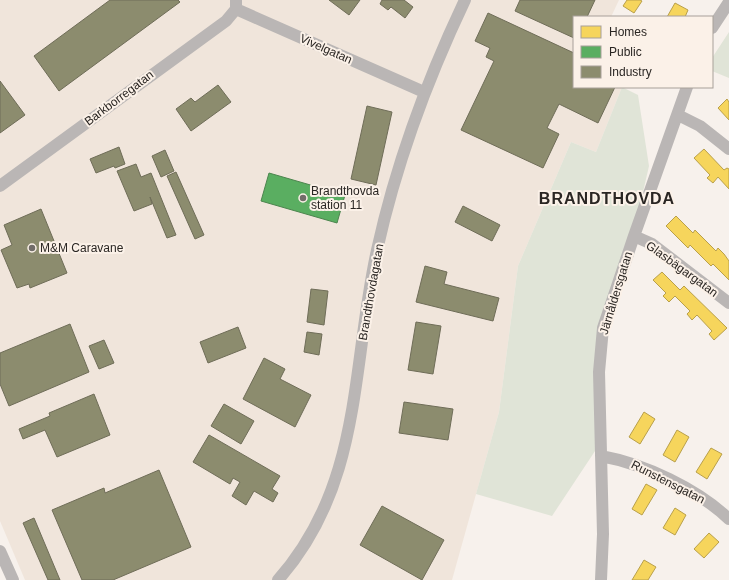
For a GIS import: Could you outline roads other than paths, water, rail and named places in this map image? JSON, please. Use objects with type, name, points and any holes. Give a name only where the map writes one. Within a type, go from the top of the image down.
[{"type":"street","name":"Brandthovdagatan","points":[[278,580],[289,567],[311,533],[327,504],[339,471],[348,436],[365,317],[377,251],[391,191],[424,92],[465,0]]},
{"type":"street","points":[[713,26],[729,2]]},
{"type":"street","name":"Vivelgatan","points":[[236,5],[424,92]]},
{"type":"street","name":"Barkborregatan","points":[[0,186],[226,21],[236,5]]},
{"type":"street","name":"Järnåldersgatan","points":[[601,580],[602,534],[599,372],[602,334],[634,236],[687,88]]},
{"type":"street","points":[[678,115],[700,126],[729,149]]},
{"type":"street","name":"Glasbägargatan","points":[[634,236],[652,244],[729,303]]},
{"type":"street","name":"Runstensgatan","points":[[601,456],[632,463],[654,472],[705,500],[729,520]]},
{"type":"street","points":[[0,551],[12,580]]},
{"type":"place","name":"Brandthovda station 11","points":[[303,198]]},
{"type":"place","name":"M&M Caravane","points":[[32,248]]},
{"type":"district","name":"BRANDTHOVDA","points":[[607,198]]}]
